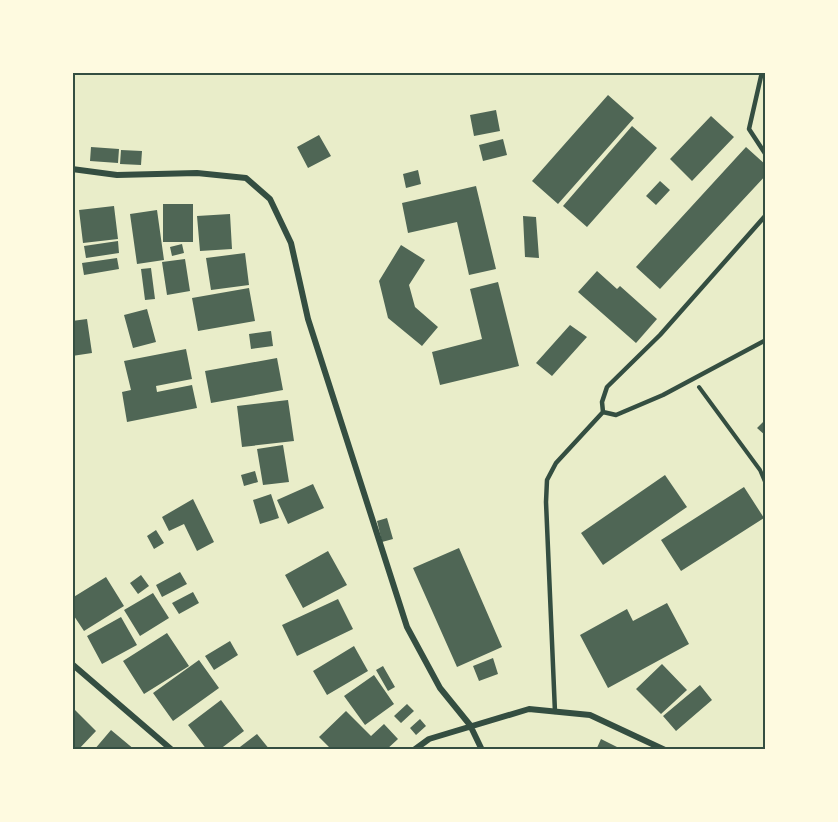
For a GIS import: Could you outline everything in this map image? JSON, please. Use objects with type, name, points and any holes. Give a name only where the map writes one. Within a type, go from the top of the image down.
[{"type":"street","points":[[72,170],[117,175],[197,173],[246,178],[270,199],[291,243],[308,319],[407,627],[440,688],[470,725],[482,750]]},
{"type":"street","points":[[72,664],[172,750]]},
{"type":"street","points":[[414,750],[429,739],[529,709],[590,715],[665,750]]},
{"type":"lane","points":[[762,72],[749,129],[766,155]]},
{"type":"lane","points":[[555,712],[547,480],[556,463],[603,412],[602,402],[607,387],[660,335],[766,215]]},
{"type":"lane","points":[[603,412],[616,415],[693,379],[766,340]]},
{"type":"path","points":[[693,379],[760,470],[766,484]]},
{"type":"building","points":[[608,95],[634,118],[558,204],[532,181]]},
{"type":"building","points":[[496,110],[500,131],[474,136],[470,115]]},
{"type":"building","points":[[711,116],[734,137],[692,181],[670,159]]},
{"type":"building","points":[[632,126],[657,148],[587,227],[563,206]]},
{"type":"building","points":[[319,135],[331,156],[308,168],[297,147]]},
{"type":"building","points":[[503,139],[507,155],[483,161],[479,145]]},
{"type":"building","points":[[91,147],[119,149],[118,163],[90,161]]},
{"type":"building","points":[[746,147],[766,165],[766,175],[660,289],[636,267]]},
{"type":"building","points":[[121,150],[142,151],[141,165],[120,164]]},
{"type":"building","points":[[418,170],[421,184],[406,188],[403,174]]},
{"type":"building","points":[[660,181],[670,190],[656,205],[646,196]]},
{"type":"building","points":[[476,186],[496,269],[469,275],[457,222],[408,233],[402,203]]},
{"type":"building","points":[[163,204],[193,204],[193,242],[163,242]]},
{"type":"building","points":[[114,206],[118,239],[83,243],[79,210]]},
{"type":"building","points":[[157,210],[164,260],[137,264],[130,214]]},
{"type":"building","points":[[230,214],[232,249],[200,251],[197,216]]},
{"type":"building","points":[[523,216],[536,217],[539,258],[525,257]]},
{"type":"building","points":[[118,241],[119,253],[86,258],[84,246]]},
{"type":"building","points":[[182,244],[184,253],[172,256],[170,247]]},
{"type":"building","points":[[401,245],[425,260],[409,285],[415,307],[438,327],[422,346],[388,318],[379,281]]},
{"type":"building","points":[[245,253],[249,285],[211,290],[206,258]]},
{"type":"building","points":[[117,258],[119,269],[84,275],[82,263]]},
{"type":"building","points":[[185,259],[190,291],[167,295],[162,262]]},
{"type":"building","points":[[151,268],[155,299],[145,300],[141,269]]},
{"type":"building","points":[[597,271],[617,289],[620,286],[657,319],[636,343],[578,292]]},
{"type":"building","points":[[498,282],[519,366],[440,385],[432,352],[482,339],[470,289]]},
{"type":"building","points":[[249,288],[255,321],[198,331],[192,298]]},
{"type":"building","points":[[147,309],[156,342],[133,348],[124,315]]},
{"type":"building","points":[[87,319],[92,353],[72,356],[72,321]]},
{"type":"building","points":[[570,325],[587,337],[552,376],[536,363]]},
{"type":"building","points":[[271,331],[273,346],[251,349],[249,334]]},
{"type":"building","points":[[186,349],[192,379],[156,386],[157,392],[192,385],[197,408],[127,422],[122,392],[131,390],[124,361]]},
{"type":"building","points":[[277,358],[283,390],[211,403],[205,371]]},
{"type":"building","points":[[288,400],[294,441],[242,447],[237,406]]},
{"type":"building","points":[[766,419],[766,436],[757,428]]},
{"type":"building","points":[[283,445],[289,482],[263,485],[257,449]]},
{"type":"building","points":[[255,471],[258,482],[244,486],[241,475]]},
{"type":"building","points":[[665,475],[687,507],[603,565],[581,533]]},
{"type":"building","points":[[313,484],[324,508],[288,524],[277,500]]},
{"type":"building","points":[[744,487],[764,518],[681,571],[661,540]]},
{"type":"building","points":[[271,494],[279,518],[260,524],[253,500]]},
{"type":"building","points":[[193,499],[214,542],[197,551],[184,524],[169,531],[162,517]]},
{"type":"building","points":[[387,518],[393,539],[382,542],[377,521]]},
{"type":"building","points":[[156,530],[164,543],[154,549],[147,536]]},
{"type":"building","points":[[459,548],[502,647],[457,667],[413,568]]},
{"type":"building","points":[[328,551],[347,585],[303,608],[285,575]]},
{"type":"building","points":[[180,572],[187,584],[162,597],[156,585]]},
{"type":"building","points":[[141,575],[149,586],[138,594],[130,583]]},
{"type":"building","points":[[106,577],[124,606],[84,631],[72,613],[72,598]]},
{"type":"building","points":[[193,592],[199,603],[179,614],[172,603]]},
{"type":"building","points":[[153,593],[169,618],[140,636],[124,610]]},
{"type":"building","points":[[338,599],[353,629],[297,656],[282,625]]},
{"type":"building","points":[[667,603],[689,644],[608,688],[580,635],[627,609],[633,621]]},
{"type":"building","points":[[121,617],[137,645],[102,664],[87,636]]},
{"type":"building","points":[[167,633],[189,666],[144,694],[123,661]]},
{"type":"building","points":[[230,641],[238,655],[214,670],[205,656]]},
{"type":"building","points":[[354,646],[368,671],[327,695],[313,671]]},
{"type":"building","points":[[493,658],[498,674],[479,681],[473,666]]},
{"type":"building","points":[[199,660],[219,688],[173,721],[153,693]]},
{"type":"building","points":[[662,664],[687,690],[661,714],[636,689]]},
{"type":"building","points":[[383,666],[395,687],[388,691],[376,670]]},
{"type":"building","points":[[374,675],[394,704],[365,725],[344,696]]},
{"type":"building","points":[[700,685],[712,700],[676,731],[663,716]]},
{"type":"building","points":[[221,700],[244,731],[219,750],[207,750],[188,725]]},
{"type":"building","points":[[407,704],[414,711],[401,723],[394,716]]},
{"type":"building","points":[[74,709],[96,731],[78,750],[72,750]]},
{"type":"building","points":[[346,711],[371,736],[384,724],[398,739],[386,750],[332,750],[319,737]]},
{"type":"building","points":[[420,719],[426,726],[416,735],[410,728]]},
{"type":"building","points":[[111,730],[135,750],[94,750]]},
{"type":"building","points":[[257,734],[270,750],[236,750]]},
{"type":"building","points":[[601,739],[623,750],[596,750]]}]
